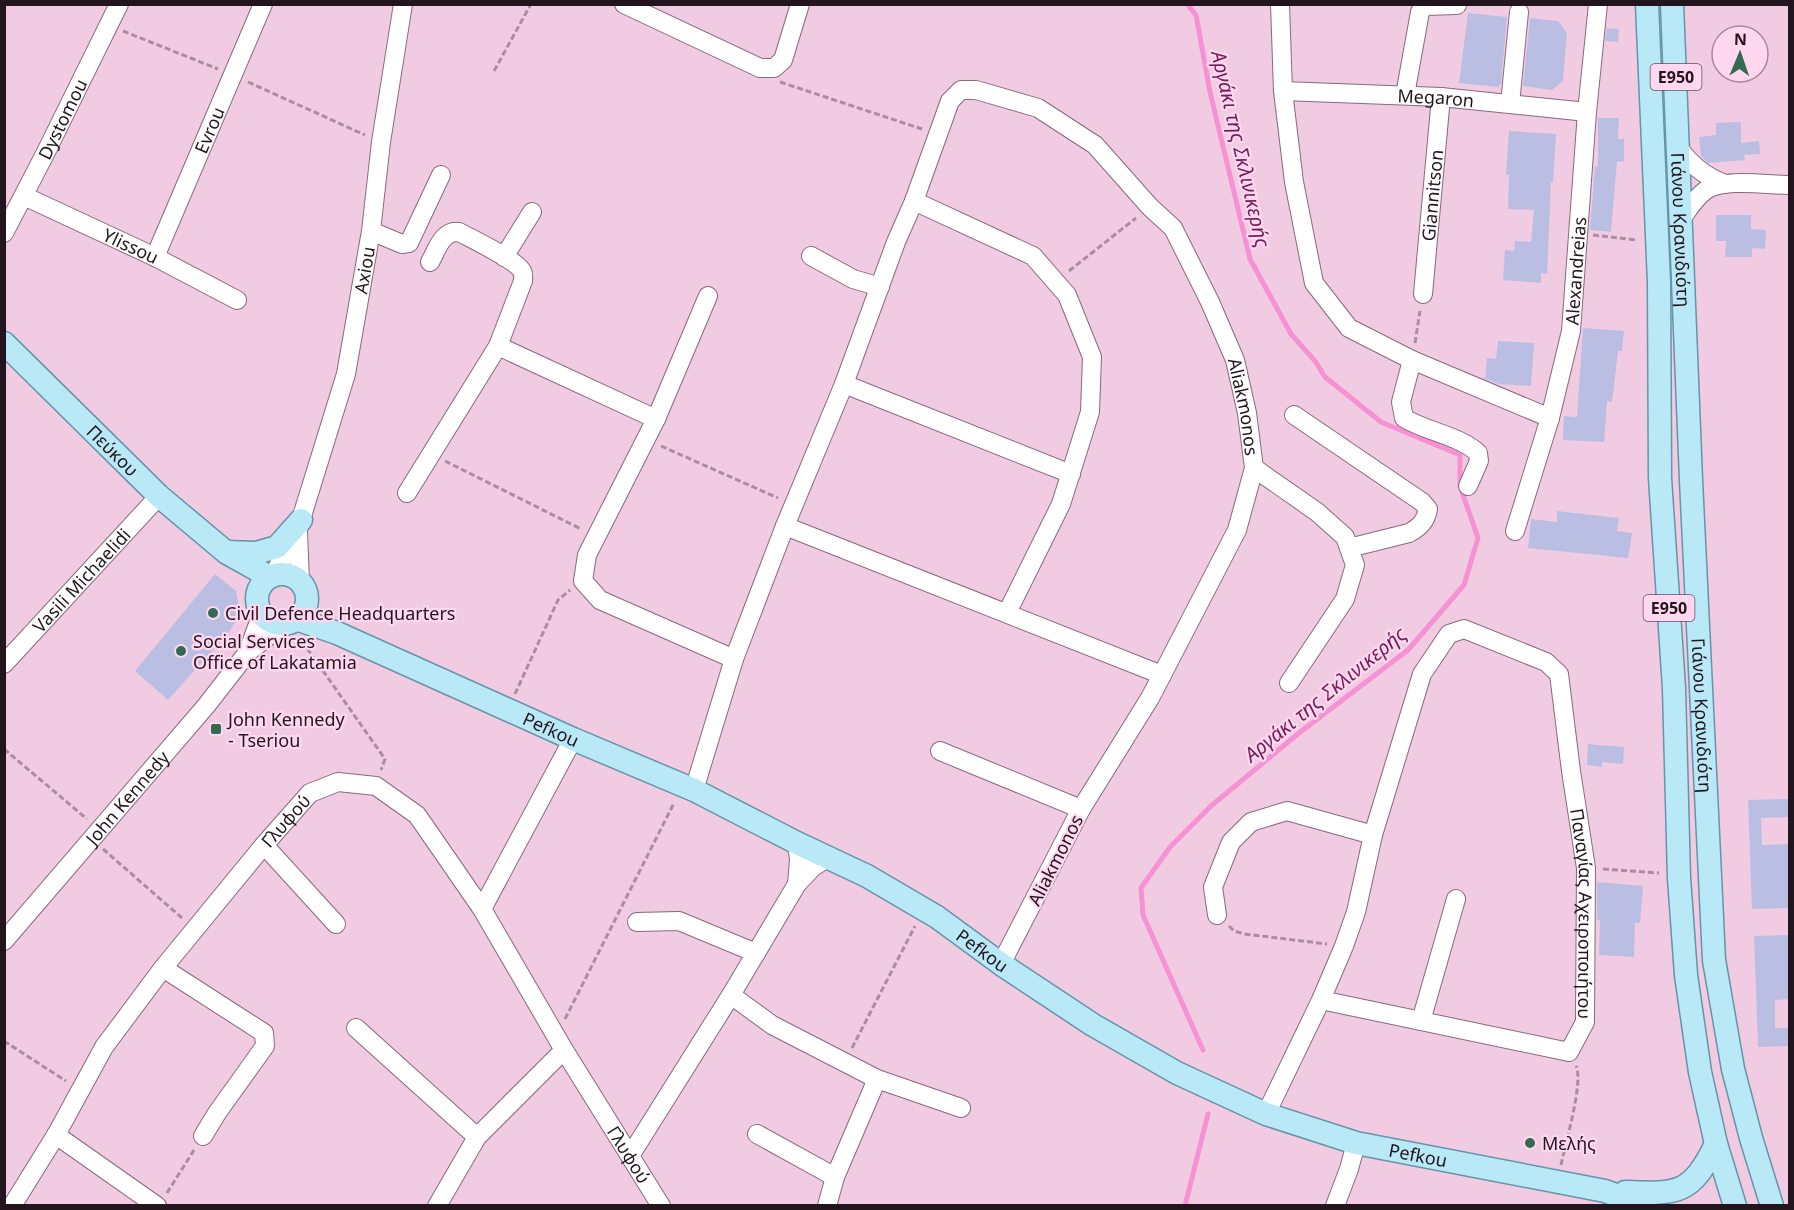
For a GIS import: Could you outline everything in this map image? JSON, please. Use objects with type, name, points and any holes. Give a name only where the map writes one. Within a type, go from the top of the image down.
[{"type":"main road","name":"Γιάνου Κρανιδιότη","points":[[1647,4],[1657,242],[1660,478],[1674,688],[1679,875],[1686,975],[1700,1072],[1716,1144],[1735,1206]]},
{"type":"main road","name":"Γιάνου Κρανιδιότη","points":[[1672,4],[1691,480],[1714,960],[1732,1069],[1770,1205]]},
{"type":"main road","name":"Πεύκου","points":[[4,343],[159,496],[226,553]]},
{"type":"main road","points":[[226,553],[256,553],[277,547],[299,524]]},
{"type":"main road","name":"Pefkou","points":[[226,553],[266,590],[272,621],[290,622],[337,633],[688,788],[797,843],[830,857],[924,909],[1001,964],[1112,1036],[1177,1073],[1266,1114],[1356,1143],[1605,1191],[1645,1206]]},
{"type":"main road","name":"Pefkou","points":[[266,590],[290,575],[304,589],[337,633]]},
{"type":"main road","points":[[290,622],[305,610],[304,589]]},
{"type":"main road","points":[[1605,1191],[1669,1193],[1689,1184],[1707,1162],[1716,1144]]},
{"type":"street","name":"Dystomou","points":[[4,233],[119,4]]},
{"type":"street","name":"Evrou","points":[[155,257],[263,4]]},
{"type":"street","name":"Axiou","points":[[248,652],[266,590],[299,524],[346,374],[371,231],[381,142],[403,4]]},
{"type":"street","points":[[624,4],[760,68],[774,68],[783,60],[800,4]]},
{"type":"street","points":[[1280,4],[1283,91],[1294,182],[1314,283],[1349,328],[1412,360],[1550,418]]},
{"type":"street","name":"Alexandreias","points":[[1515,531],[1550,418],[1571,331],[1587,112],[1598,4]]},
{"type":"street","points":[[1405,95],[1420,12],[1425,6],[1457,5]]},
{"type":"street","points":[[1510,104],[1519,12]]},
{"type":"street","name":"Aliakmonos","points":[[688,788],[734,659],[785,526],[844,384],[950,101],[961,90],[976,90],[1038,108],[1095,146],[1150,207],[1173,228],[1210,302],[1235,360],[1247,413],[1254,468],[1237,530],[1150,698],[1081,809],[1001,964]]},
{"type":"street","name":"Megaron","points":[[1283,91],[1441,97],[1587,112]]},
{"type":"street","name":"Giannitson","points":[[1423,294],[1441,97]]},
{"type":"street","points":[[1679,149],[1696,169],[1725,184]]},
{"type":"street","points":[[371,231],[402,244],[409,243],[441,175]]},
{"type":"street","points":[[1682,218],[1696,199],[1708,188],[1725,184],[1790,185]]},
{"type":"street","name":"Ylissou","points":[[24,196],[155,257],[237,300]]},
{"type":"street","points":[[914,201],[1033,256],[1067,295],[1092,357],[1090,412],[1071,474],[1060,504],[1007,613]]},
{"type":"street","points":[[504,257],[532,212]]},
{"type":"street","points":[[407,493],[498,346],[523,281],[521,269],[459,232],[452,231],[446,234],[430,262]]},
{"type":"street","points":[[811,256],[853,279],[880,287]]},
{"type":"street","points":[[708,296],[656,418],[587,555],[583,580],[600,600],[734,659]]},
{"type":"street","points":[[498,346],[656,418]]},
{"type":"street","points":[[1412,360],[1401,402],[1404,417],[1415,425],[1470,446],[1478,453],[1479,461],[1468,486]]},
{"type":"street","points":[[844,384],[1071,474]]},
{"type":"street","points":[[1294,415],[1422,502],[1428,509],[1427,519],[1409,533],[1349,548]]},
{"type":"street","points":[[1254,468],[1317,512],[1345,537],[1355,565],[1346,599],[1289,683]]},
{"type":"street","name":"Vasili Michaelidi","points":[[8,651],[159,496]]},
{"type":"street","name":"Axiou","points":[[299,524],[304,589]]},
{"type":"street","points":[[785,526],[1162,675]]},
{"type":"street","points":[[248,652],[290,622]]},
{"type":"street","name":"Παναγίας Αχειροποιήτου","points":[[1373,835],[1422,674],[1449,634],[1464,629],[1546,662],[1559,674],[1586,868],[1585,1022],[1569,1052]]},
{"type":"street","name":"John Kennedy","points":[[4,941],[206,706],[248,652]]},
{"type":"street","points":[[482,909],[573,739]]},
{"type":"street","points":[[940,752],[1081,809]]},
{"type":"street","name":"Γλυφού","points":[[12,1206],[56,1136],[104,1047],[163,968],[310,793],[338,782],[376,786],[417,815],[482,909],[560,1043],[662,1206]]},
{"type":"street","points":[[1217,915],[1213,887],[1231,842],[1251,822],[1287,811],[1373,835],[1356,912],[1344,946],[1321,1000],[1266,1114]]},
{"type":"street","points":[[797,843],[799,860],[797,884]]},
{"type":"street","points":[[264,845],[336,924]]},
{"type":"street","points":[[630,1156],[731,995],[797,884],[813,867],[830,857]]},
{"type":"street","points":[[1421,1021],[1456,899]]},
{"type":"street","points":[[637,922],[679,921],[756,953]]},
{"type":"street","points":[[163,968],[264,1033],[265,1046],[203,1136]]},
{"type":"street","points":[[731,995],[772,1025],[844,1063],[877,1079],[961,1108]]},
{"type":"street","points":[[1321,1000],[1569,1052]]},
{"type":"street","points":[[356,1028],[477,1137]]},
{"type":"street","points":[[437,1206],[477,1137],[560,1043]]},
{"type":"street","points":[[827,1206],[835,1177],[877,1079]]},
{"type":"street","points":[[757,1134],[835,1177]]},
{"type":"street","points":[[56,1136],[161,1201]]},
{"type":"street","points":[[1335,1206],[1356,1143]]},
{"type":"path","points":[[494,71],[531,4]]},
{"type":"path","points":[[774,68],[776,79],[782,83],[938,134]]},
{"type":"path","points":[[1055,282],[1150,207]]},
{"type":"path","points":[[1577,234],[1657,242]]},
{"type":"path","points":[[1412,360],[1423,294]]},
{"type":"path","points":[[645,439],[794,504]]},
{"type":"path","points":[[431,453],[596,537]]},
{"type":"path","points":[[508,709],[558,600],[583,580]]},
{"type":"path","points":[[290,622],[385,759],[376,786]]},
{"type":"path","points":[[4,749],[194,930]]},
{"type":"path","points":[[560,1043],[688,788]]},
{"type":"path","points":[[1586,868],[1679,875]]},
{"type":"path","points":[[844,1063],[924,909]]},
{"type":"path","points":[[1217,915],[1234,931],[1245,934],[1344,946]]},
{"type":"path","points":[[4,1041],[80,1091]]},
{"type":"path","points":[[1557,1181],[1576,1094],[1578,1070],[1569,1052]]},
{"type":"path","points":[[161,1201],[203,1136]]},
{"type":"building","points":[[1468,13],[1507,17],[1499,87],[1459,83]]},
{"type":"building","points":[[1530,18],[1558,21],[1567,33],[1563,81],[1552,90],[1523,86]]},
{"type":"building","points":[[1607,28],[1619,29],[1618,42],[1605,41]]},
{"type":"building","points":[[1598,118],[1619,118],[1618,139],[1624,139],[1624,161],[1617,162],[1611,232],[1590,230],[1595,167],[1598,167]]},
{"type":"building","points":[[1741,122],[1741,143],[1759,141],[1760,154],[1744,155],[1745,160],[1708,163],[1701,156],[1699,137],[1716,135],[1716,123]]},
{"type":"building","points":[[1509,131],[1556,134],[1553,182],[1551,182],[1547,274],[1541,273],[1541,283],[1503,280],[1505,250],[1514,251],[1515,241],[1531,242],[1534,210],[1508,209],[1509,175],[1506,175]]},
{"type":"building","points":[[1716,215],[1751,215],[1751,229],[1766,230],[1765,249],[1752,248],[1752,257],[1725,257],[1726,241],[1716,241]]},
{"type":"building","points":[[1583,328],[1624,331],[1622,351],[1618,351],[1612,402],[1607,401],[1604,442],[1563,440],[1564,416],[1577,417]]},
{"type":"building","points":[[1498,341],[1534,343],[1531,386],[1499,384],[1485,379],[1487,358],[1496,359]]},
{"type":"building","points":[[1557,511],[1619,518],[1617,531],[1632,533],[1628,558],[1528,548],[1531,519],[1557,522]]},
{"type":"building","name":"Social Services Office of Lakatamia","points":[[215,574],[236,591],[240,614],[229,632],[168,700],[135,671]]},
{"type":"building","points":[[1588,744],[1624,747],[1623,764],[1602,762],[1602,767],[1587,765]]},
{"type":"building","points":[[1790,799],[1790,817],[1761,818],[1762,845],[1790,844],[1790,908],[1752,909],[1748,800]]},
{"type":"building","points":[[1597,882],[1643,886],[1640,923],[1635,923],[1634,957],[1599,955],[1600,920],[1597,920]]},
{"type":"building","points":[[1790,935],[1790,999],[1775,1000],[1775,1028],[1790,1028],[1790,1046],[1758,1047],[1754,936]]},
{"type":"waterway","name":"Αργάκι της Σκλινικερής","points":[[1187,4],[1196,15],[1210,92],[1250,259],[1291,334],[1315,361],[1325,377],[1381,422],[1460,455],[1460,486],[1478,538],[1464,585],[1408,650],[1299,733],[1211,806],[1170,847],[1141,888],[1143,915],[1203,1050]]},
{"type":"waterway","name":"Αργάκι της Σκλινικερής","points":[[1185,1206],[1208,1114]]},
{"type":"place","name":"Civil Defence Headquarters","points":[[213,613]]},
{"type":"place","name":"Social Services Office of Lakatamia","points":[[181,651]]},
{"type":"place","name":"John Kennedy - Tseriou","points":[[216,729]]},
{"type":"place","name":"Μελής","points":[[1530,1143]]}]
